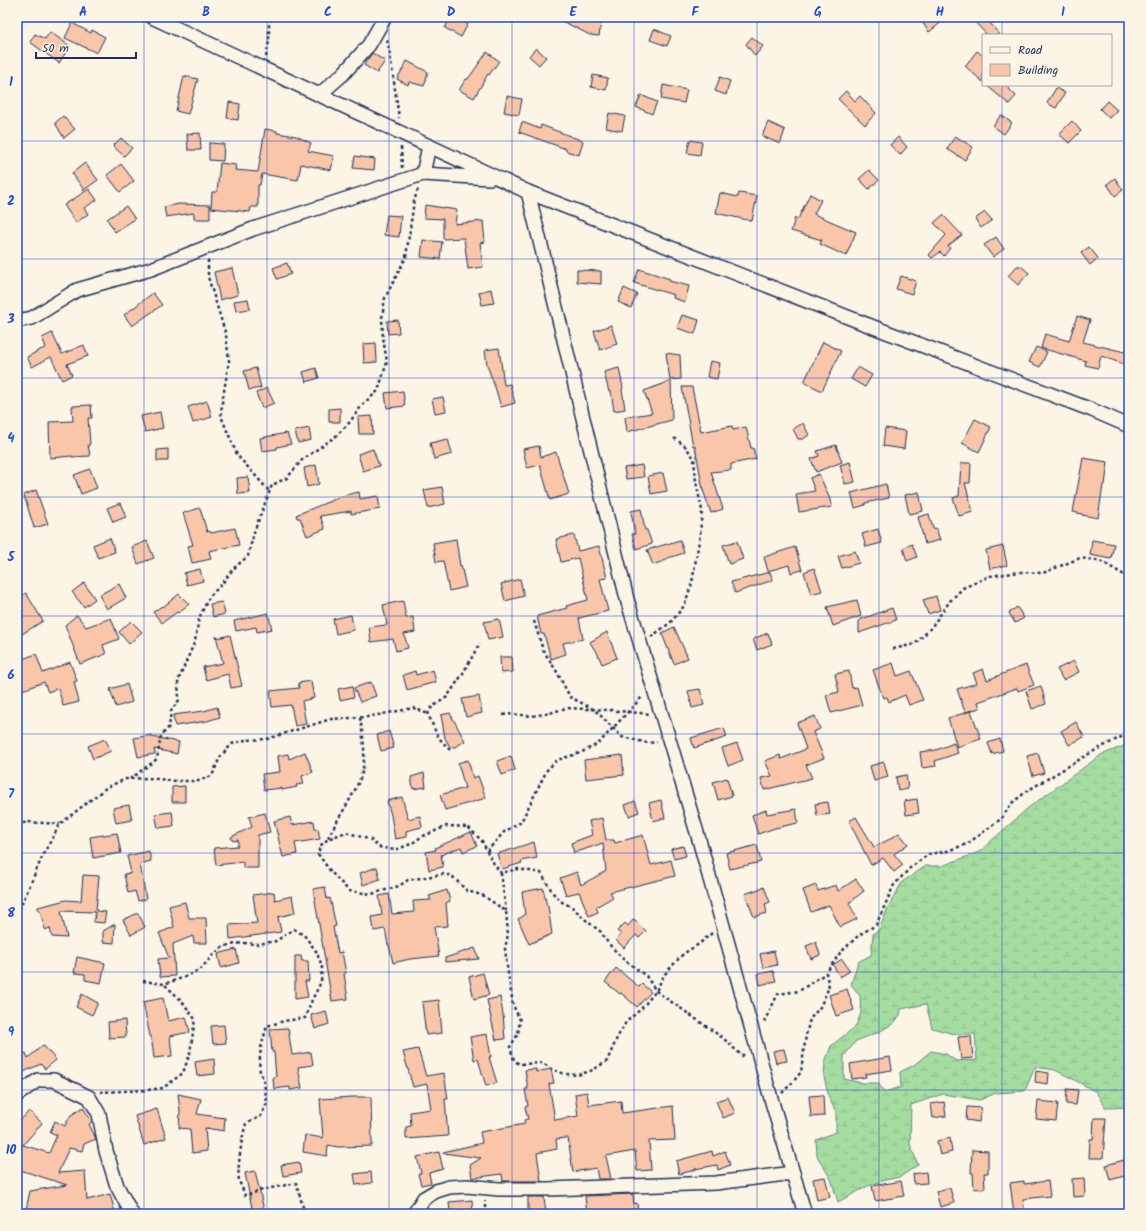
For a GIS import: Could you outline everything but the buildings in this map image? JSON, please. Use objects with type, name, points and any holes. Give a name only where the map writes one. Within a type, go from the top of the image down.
[{"type":"street","points":[[152,17],[528,192],[863,324],[1092,410],[1129,426]]},
{"type":"street","points":[[318,95],[343,74],[364,51],[383,21]]},
{"type":"street","points":[[423,174],[429,146]]},
{"type":"street","points":[[17,322],[32,318],[77,290],[151,269],[254,229],[423,174],[498,179]]},
{"type":"street","points":[[528,192],[627,599],[698,836],[804,1212]]},
{"type":"street","points":[[17,1095],[38,1080],[54,1080],[89,1097],[99,1114],[106,1151],[117,1186],[132,1214]]},
{"type":"street","points":[[414,1214],[424,1198],[436,1191],[450,1187],[467,1186],[499,1189],[541,1189],[716,1183],[793,1173]]},
{"type":"path","points":[[263,69],[269,41],[269,17]]},
{"type":"path","points":[[383,21],[390,54],[401,133],[403,180]]},
{"type":"path","points":[[130,779],[157,759],[161,736],[169,727],[172,711],[179,700],[178,681],[195,641],[199,618],[209,598],[233,569],[248,556],[254,532],[272,485],[287,478],[302,460],[336,436],[349,423],[364,404],[378,391],[387,362],[383,338],[382,318],[385,298],[406,257],[414,201],[423,174]]},
{"type":"path","points":[[207,247],[208,276],[226,335],[229,361],[222,403],[222,416],[237,455],[270,492]]},
{"type":"path","points":[[641,645],[671,622],[684,606],[692,583],[700,535],[702,510],[696,482],[694,458],[684,446],[674,438]]},
{"type":"path","points":[[893,649],[915,644],[930,629],[950,601],[963,588],[990,576],[1020,572],[1044,573],[1080,558],[1102,561],[1129,578]]},
{"type":"path","points":[[534,621],[543,650],[570,697],[595,710],[622,737],[648,743],[669,740]]},
{"type":"path","points":[[428,714],[432,707],[447,697],[462,675],[480,643]]},
{"type":"path","points":[[488,851],[504,832],[521,822],[547,770],[557,760],[580,753],[598,744],[641,698],[650,678]]},
{"type":"path","points":[[17,914],[43,855],[60,824],[107,787],[126,779],[148,778],[176,781],[198,781],[212,776],[220,757],[232,744],[245,740],[267,739],[331,719],[360,718],[414,708],[428,714],[438,737],[450,750]]},
{"type":"path","points":[[503,715],[510,714],[532,716],[550,713],[566,708],[662,716]]},
{"type":"path","points":[[328,839],[336,821],[350,801],[361,775],[364,750],[360,718]]},
{"type":"path","points":[[501,873],[518,869],[541,874],[553,893],[562,902],[572,907],[601,932],[608,943],[622,958],[646,976],[656,990],[723,1038],[742,1056],[755,1039],[778,994],[799,991],[826,973],[840,953],[859,934],[876,925],[894,885],[910,868],[929,854],[948,851],[967,844],[1001,819],[1012,803],[1026,791],[1092,752],[1129,733]]},
{"type":"path","points":[[17,826],[27,822],[60,824]]},
{"type":"path","points":[[506,911],[482,895],[467,891],[452,876],[444,874],[408,880],[399,886],[372,894],[349,891],[331,872],[318,854],[320,846],[328,839],[346,832],[371,840],[378,847],[395,850],[411,844],[421,837],[447,826],[468,827],[482,841],[492,861],[501,873],[506,911],[508,934],[505,949],[507,966],[513,1005],[520,1020],[518,1034],[510,1047],[514,1060],[519,1064],[543,1063],[551,1069],[565,1074],[578,1075],[593,1070],[608,1061],[617,1038],[626,1022],[641,1009],[656,990],[664,975],[683,954],[699,944],[722,924]]},
{"type":"path","points":[[143,982],[164,984],[201,969],[212,956],[224,946],[242,943],[258,944],[276,941],[294,929],[304,935],[316,951],[322,966],[321,982],[304,1018],[284,1021],[267,1026],[261,1047],[259,1068],[264,1082],[267,1103],[261,1116],[246,1124],[240,1156],[239,1180],[245,1196],[262,1190],[296,1183],[305,1214]]},
{"type":"path","points":[[772,1102],[801,1072],[806,1035],[810,1019],[820,1007],[829,987],[826,973]]},
{"type":"path","points":[[82,1093],[163,1088],[183,1073],[190,1053],[194,1019],[181,1000],[164,984]]},
{"type":"path","points":[[758,1214],[785,1211],[804,1212]]},
{"type":"green space","points":[[1129,744],[1129,1107],[1106,1108],[1096,1092],[1055,1070],[1035,1067],[1025,1091],[996,1093],[980,1100],[943,1094],[911,1105],[910,1144],[918,1165],[900,1177],[868,1186],[838,1202],[831,1179],[817,1156],[816,1140],[836,1132],[836,1112],[829,1098],[824,1077],[825,1062],[831,1046],[856,1026],[861,1013],[860,996],[851,984],[858,962],[871,955],[873,934],[879,930],[888,908],[902,882],[926,866],[942,866],[979,852],[1028,808],[1101,755]],"holes":[[[926,1004],[932,1028],[954,1034],[975,1034],[977,1060],[956,1061],[946,1054],[931,1051],[914,1065],[900,1072],[901,1087],[884,1092],[878,1083],[862,1083],[844,1079],[844,1056],[856,1041],[879,1032],[894,1023],[900,1015],[901,1009]]]}]
